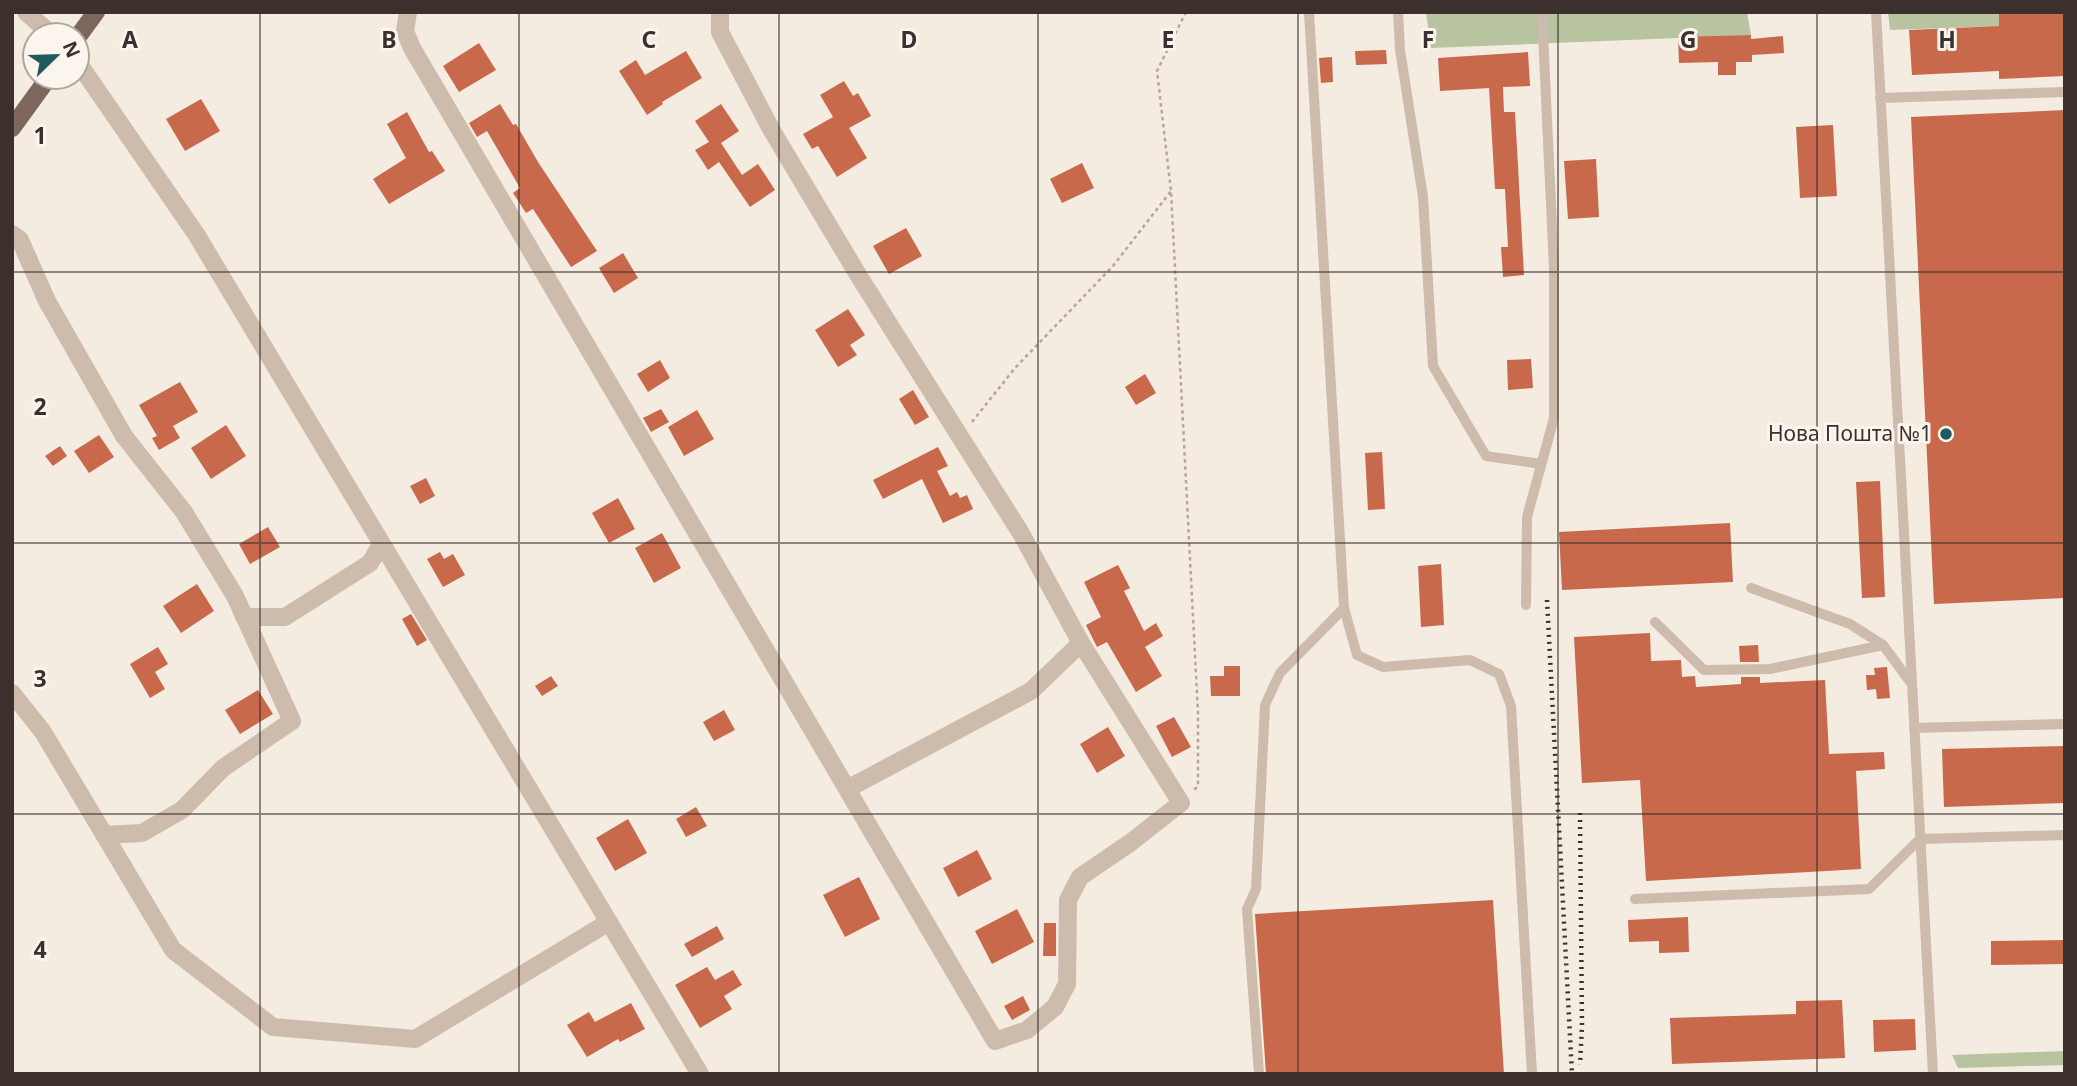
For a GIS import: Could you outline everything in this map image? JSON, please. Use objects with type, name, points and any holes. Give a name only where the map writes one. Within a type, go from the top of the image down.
[{"type":"main road","points":[[12,128],[39,91]]},
{"type":"street","points":[[408,12],[405,30],[412,48],[995,1041],[1027,1030],[1055,1007],[1067,984],[1068,900],[1080,877],[1130,844],[1181,803],[1082,643],[1022,535],[959,438],[771,129],[720,32],[720,12]]},
{"type":"street","points":[[91,81],[196,234],[380,545],[700,1074]]},
{"type":"street","points":[[12,234],[20,240],[47,302],[124,436],[184,512],[235,596],[292,721],[223,768],[182,810],[142,833],[104,835]]},
{"type":"street","points":[[244,617],[285,617],[370,563],[380,545]]},
{"type":"street","points":[[847,789],[1031,691],[1082,643]]},
{"type":"street","points":[[12,693],[43,733],[173,950],[273,1027],[415,1039],[609,922]]},
{"type":"lane","points":[[1309,12],[1344,608],[1357,655],[1383,667],[1470,660],[1499,674],[1511,706],[1532,1074]]},
{"type":"lane","points":[[1398,12],[1400,50],[1423,197],[1433,366],[1486,456],[1541,464]]},
{"type":"lane","points":[[1526,605],[1527,517],[1554,418],[1554,268],[1542,12]]},
{"type":"lane","points":[[1876,12],[1933,1074]]},
{"type":"lane","points":[[1880,98],[2065,92]]},
{"type":"lane","points":[[1751,588],[1850,624],[1883,645],[1911,683]]},
{"type":"lane","points":[[1259,1074],[1247,909],[1256,890],[1265,705],[1280,673],[1344,608]]},
{"type":"lane","points":[[1655,622],[1704,670],[1770,669],[1883,645]]},
{"type":"lane","points":[[1914,728],[2065,724]]},
{"type":"lane","points":[[1635,900],[1869,889],[1920,839],[2065,835]]},
{"type":"path","points":[[1181,803],[1198,786],[1198,713],[1171,191],[1157,71],[1186,12]]},
{"type":"path","points":[[959,438],[1015,368],[1114,266],[1171,191]]},
{"type":"green space","points":[[1426,12],[1747,12],[1751,35],[1431,48]]},
{"type":"green space","points":[[1888,12],[1999,12],[1999,26],[1890,30]]},
{"type":"green space","points":[[2065,1051],[2065,1065],[1958,1068],[1952,1055]]},
{"type":"building","points":[[1999,12],[2065,12],[2065,76],[1999,79],[1999,71],[1912,75],[1909,30],[1999,26]]},
{"type":"building","points":[[1751,35],[1751,39],[1783,36],[1784,53],[1752,55],[1752,62],[1736,62],[1736,75],[1718,75],[1718,62],[1679,63],[1678,37]]},
{"type":"building","points":[[479,43],[496,70],[459,92],[443,66]]},
{"type":"building","points":[[1386,50],[1387,64],[1356,65],[1355,51]]},
{"type":"building","points":[[686,51],[702,78],[662,102],[663,104],[647,115],[619,71],[636,60],[645,75]]},
{"type":"building","points":[[1528,52],[1530,86],[1503,87],[1504,112],[1515,112],[1524,275],[1503,277],[1501,247],[1508,247],[1505,189],[1495,189],[1489,88],[1440,91],[1438,58]]},
{"type":"building","points":[[1332,57],[1333,82],[1321,83],[1319,58]]},
{"type":"building","points":[[844,81],[853,96],[858,93],[871,116],[849,128],[867,158],[837,177],[818,146],[812,149],[803,134],[833,117],[820,95]]},
{"type":"building","points":[[201,99],[220,131],[185,151],[166,119]]},
{"type":"building","points":[[500,104],[513,125],[516,124],[597,251],[571,267],[533,209],[526,213],[513,193],[520,188],[487,131],[477,137],[469,123]]},
{"type":"building","points":[[721,104],[739,131],[721,143],[742,175],[758,164],[775,190],[750,207],[719,162],[708,170],[695,150],[709,142],[695,121]]},
{"type":"building","points":[[2065,110],[2065,598],[1934,604],[1911,117]]},
{"type":"building","points":[[407,112],[429,152],[432,151],[445,171],[389,204],[373,179],[406,158],[387,124]]},
{"type":"building","points":[[1833,125],[1837,196],[1800,198],[1796,127]]},
{"type":"building","points":[[1596,159],[1599,217],[1568,219],[1564,161]]},
{"type":"building","points":[[1082,163],[1094,188],[1062,203],[1050,179]]},
{"type":"building","points":[[906,228],[922,256],[889,274],[873,246]]},
{"type":"building","points":[[623,253],[638,278],[614,293],[599,268]]},
{"type":"building","points":[[848,309],[865,335],[850,345],[857,355],[838,367],[815,330]]},
{"type":"building","points":[[1531,359],[1533,388],[1508,390],[1507,360]]},
{"type":"building","points":[[660,360],[670,378],[648,392],[637,374]]},
{"type":"building","points":[[1145,374],[1156,393],[1136,405],[1125,387]]},
{"type":"building","points":[[180,382],[198,412],[173,426],[180,438],[159,450],[152,438],[157,436],[139,405]]},
{"type":"building","points":[[913,390],[929,417],[915,425],[899,399]]},
{"type":"building","points":[[661,409],[669,422],[651,432],[643,418]]},
{"type":"building","points":[[697,410],[714,439],[684,456],[668,427]]},
{"type":"building","points":[[226,425],[246,456],[211,479],[191,448]]},
{"type":"building","points":[[99,435],[114,457],[89,473],[74,451]]},
{"type":"building","points":[[60,446],[67,456],[53,466],[45,456]]},
{"type":"building","points":[[938,447],[948,466],[937,471],[950,496],[957,492],[960,498],[967,495],[973,509],[943,523],[922,479],[883,499],[873,480]]},
{"type":"building","points":[[1382,452],[1385,509],[1368,510],[1365,453]]},
{"type":"building","points":[[426,478],[435,496],[420,504],[410,486]]},
{"type":"building","points":[[1880,481],[1885,597],[1862,598],[1856,482]]},
{"type":"building","points":[[618,498],[635,529],[609,543],[592,513]]},
{"type":"building","points":[[1730,523],[1733,582],[1562,590],[1559,532]]},
{"type":"building","points":[[268,527],[280,547],[250,564],[239,544]]},
{"type":"building","points":[[662,533],[681,568],[654,583],[635,548]]},
{"type":"building","points":[[440,552],[444,559],[453,554],[465,575],[443,587],[427,559]]},
{"type":"building","points":[[1441,564],[1444,625],[1421,627],[1418,566]]},
{"type":"building","points":[[1118,565],[1130,588],[1124,591],[1144,631],[1156,623],[1163,636],[1145,647],[1162,676],[1136,692],[1107,642],[1097,647],[1086,625],[1101,617],[1084,582]]},
{"type":"building","points":[[197,584],[214,611],[181,633],[163,606]]},
{"type":"building","points":[[411,614],[427,640],[417,646],[402,619]]},
{"type":"building","points":[[1650,633],[1651,661],[1681,660],[1682,677],[1695,676],[1696,687],[1741,684],[1741,677],[1760,677],[1760,683],[1825,680],[1829,754],[1884,752],[1885,769],[1856,771],[1861,869],[1646,881],[1640,780],[1582,783],[1574,637]]},
{"type":"building","points":[[1758,645],[1759,662],[1740,662],[1739,646]]},
{"type":"building","points":[[158,647],[168,664],[155,672],[165,689],[150,698],[130,664]]},
{"type":"building","points":[[1224,666],[1240,666],[1240,696],[1211,696],[1210,676],[1224,676]]},
{"type":"building","points":[[1887,667],[1890,698],[1877,699],[1876,689],[1867,690],[1866,675],[1875,675],[1874,668]]},
{"type":"building","points":[[551,676],[558,686],[542,696],[535,686]]},
{"type":"building","points":[[258,690],[273,714],[240,734],[225,710]]},
{"type":"building","points":[[724,710],[735,730],[714,741],[703,722]]},
{"type":"building","points":[[1174,717],[1191,747],[1172,757],[1156,726]]},
{"type":"building","points":[[1108,727],[1125,756],[1097,773],[1080,744]]},
{"type":"building","points":[[2065,746],[2065,803],[1944,807],[1942,749]]},
{"type":"building","points":[[696,807],[707,826],[686,837],[676,819]]},
{"type":"building","points":[[628,819],[647,853],[615,871],[596,838]]},
{"type":"building","points":[[977,850],[992,879],[958,897],[943,868]]},
{"type":"building","points":[[859,877],[880,919],[845,937],[823,895]]},
{"type":"building","points":[[1493,900],[1504,1074],[1266,1074],[1255,914]]},
{"type":"building","points":[[1017,909],[1034,942],[992,964],[975,931]]},
{"type":"building","points":[[1688,917],[1689,952],[1659,953],[1659,941],[1629,942],[1628,920]]},
{"type":"building","points":[[1044,923],[1056,923],[1056,956],[1043,956]]},
{"type":"building","points":[[717,926],[724,939],[692,957],[684,944]]},
{"type":"building","points":[[2065,940],[2065,964],[1991,965],[1991,941]]},
{"type":"building","points":[[707,967],[715,980],[733,970],[742,985],[724,996],[732,1009],[700,1028],[675,985]]},
{"type":"building","points":[[1023,996],[1030,1010],[1012,1020],[1004,1006]]},
{"type":"building","points":[[1842,1000],[1845,1058],[1672,1064],[1670,1018],[1796,1014],[1796,1001]]},
{"type":"building","points":[[631,1003],[645,1029],[620,1042],[618,1039],[587,1057],[567,1025],[589,1012],[595,1022]]},
{"type":"building","points":[[1915,1019],[1916,1050],[1874,1052],[1873,1020]]},
{"type":"railway","points":[[1547,600],[1572,1074]]},
{"type":"railway","points":[[1580,813],[1580,1065]]},
{"type":"place","name":"Нова Пошта №1","points":[[1946,434]]}]
